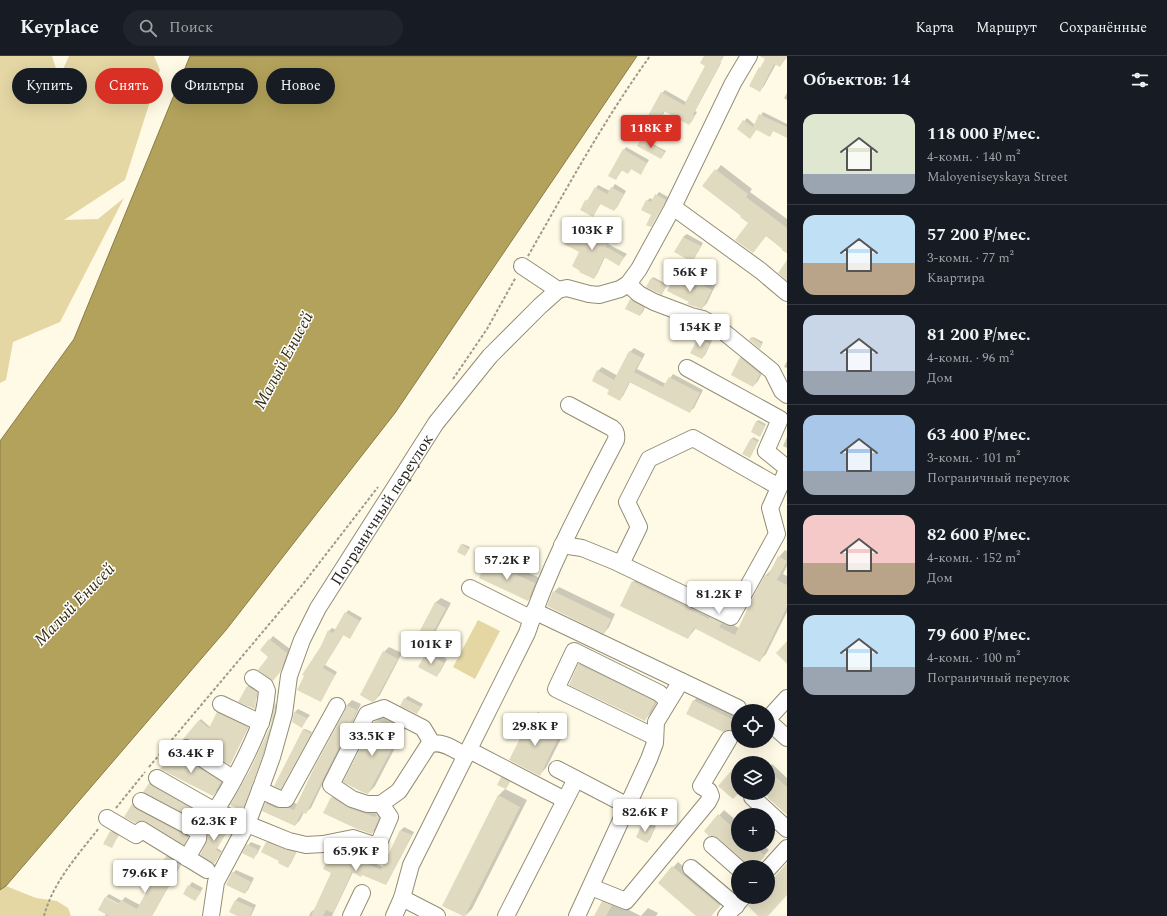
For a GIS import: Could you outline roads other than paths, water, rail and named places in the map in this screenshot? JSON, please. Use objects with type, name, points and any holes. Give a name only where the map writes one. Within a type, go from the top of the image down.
[{"type":"street","points":[[522,266],[558,290],[567,288],[599,295],[620,289],[628,284],[639,269],[673,207],[733,84],[749,56]]},
{"type":"street","points":[[673,207],[761,271],[787,293]]},
{"type":"street","points":[[628,284],[639,294],[654,302],[678,312],[703,319],[720,328],[772,371],[782,391],[787,395]]},
{"type":"street","name":"Пограничный переулок","points":[[211,916],[216,882],[247,824],[260,790],[272,757],[284,714],[289,676],[302,640],[318,608],[436,423],[490,356],[558,290]]},
{"type":"street","points":[[562,545],[582,548],[621,564],[731,617],[777,534],[770,508],[787,469],[766,451],[780,419],[687,368]]},
{"type":"street","points":[[394,916],[402,898],[411,865],[527,633],[562,545],[616,440],[616,431],[612,428],[569,405]]},
{"type":"street","points":[[621,564],[639,527],[627,502],[648,459],[666,449],[693,438],[779,487]]},
{"type":"street","points":[[470,588],[681,681],[731,705]]},
{"type":"street","points":[[655,738],[556,689],[574,652],[659,693],[668,701]]},
{"type":"street","points":[[187,858],[198,839],[199,829],[215,811],[234,779],[261,723],[267,691],[265,686],[253,678]]},
{"type":"street","points":[[577,916],[649,759],[655,743],[656,722],[681,681]]},
{"type":"street","points":[[775,712],[787,698]]},
{"type":"street","points":[[221,704],[261,723]]},
{"type":"street","points":[[260,790],[280,799],[286,799],[337,706]]},
{"type":"street","points":[[432,743],[423,728],[384,708],[367,714],[331,785],[352,799],[367,804],[381,804],[399,791],[428,746],[432,743],[439,743],[468,753],[565,800]]},
{"type":"street","points":[[775,727],[787,738]]},
{"type":"street","points":[[590,887],[626,901],[708,802],[711,796],[709,791],[701,786],[730,739]]},
{"type":"street","points":[[186,748],[234,779]]},
{"type":"street","points":[[557,769],[628,806]]},
{"type":"street","points":[[157,778],[215,811],[289,841],[306,845],[323,844],[353,838],[378,845],[390,817],[381,804]]},
{"type":"street","points":[[506,916],[576,779]]},
{"type":"street","points":[[755,800],[787,829]]},
{"type":"street","points":[[141,801],[194,829],[199,829]]},
{"type":"street","points":[[107,818],[136,835],[142,830],[207,870]]},
{"type":"street","points":[[712,845],[731,862]]},
{"type":"street","points":[[775,862],[787,848]]},
{"type":"street","points":[[691,868],[735,906]]},
{"type":"street","points":[[351,916],[362,893]]},
{"type":"street","points":[[402,898],[437,916]]},
{"type":"water","name":"Малый Енисей","points":[[190,56],[637,56],[395,413],[226,630],[6,886],[0,890],[0,441],[74,339],[171,102],[171,104],[258,104],[258,68],[185,68]]}]
